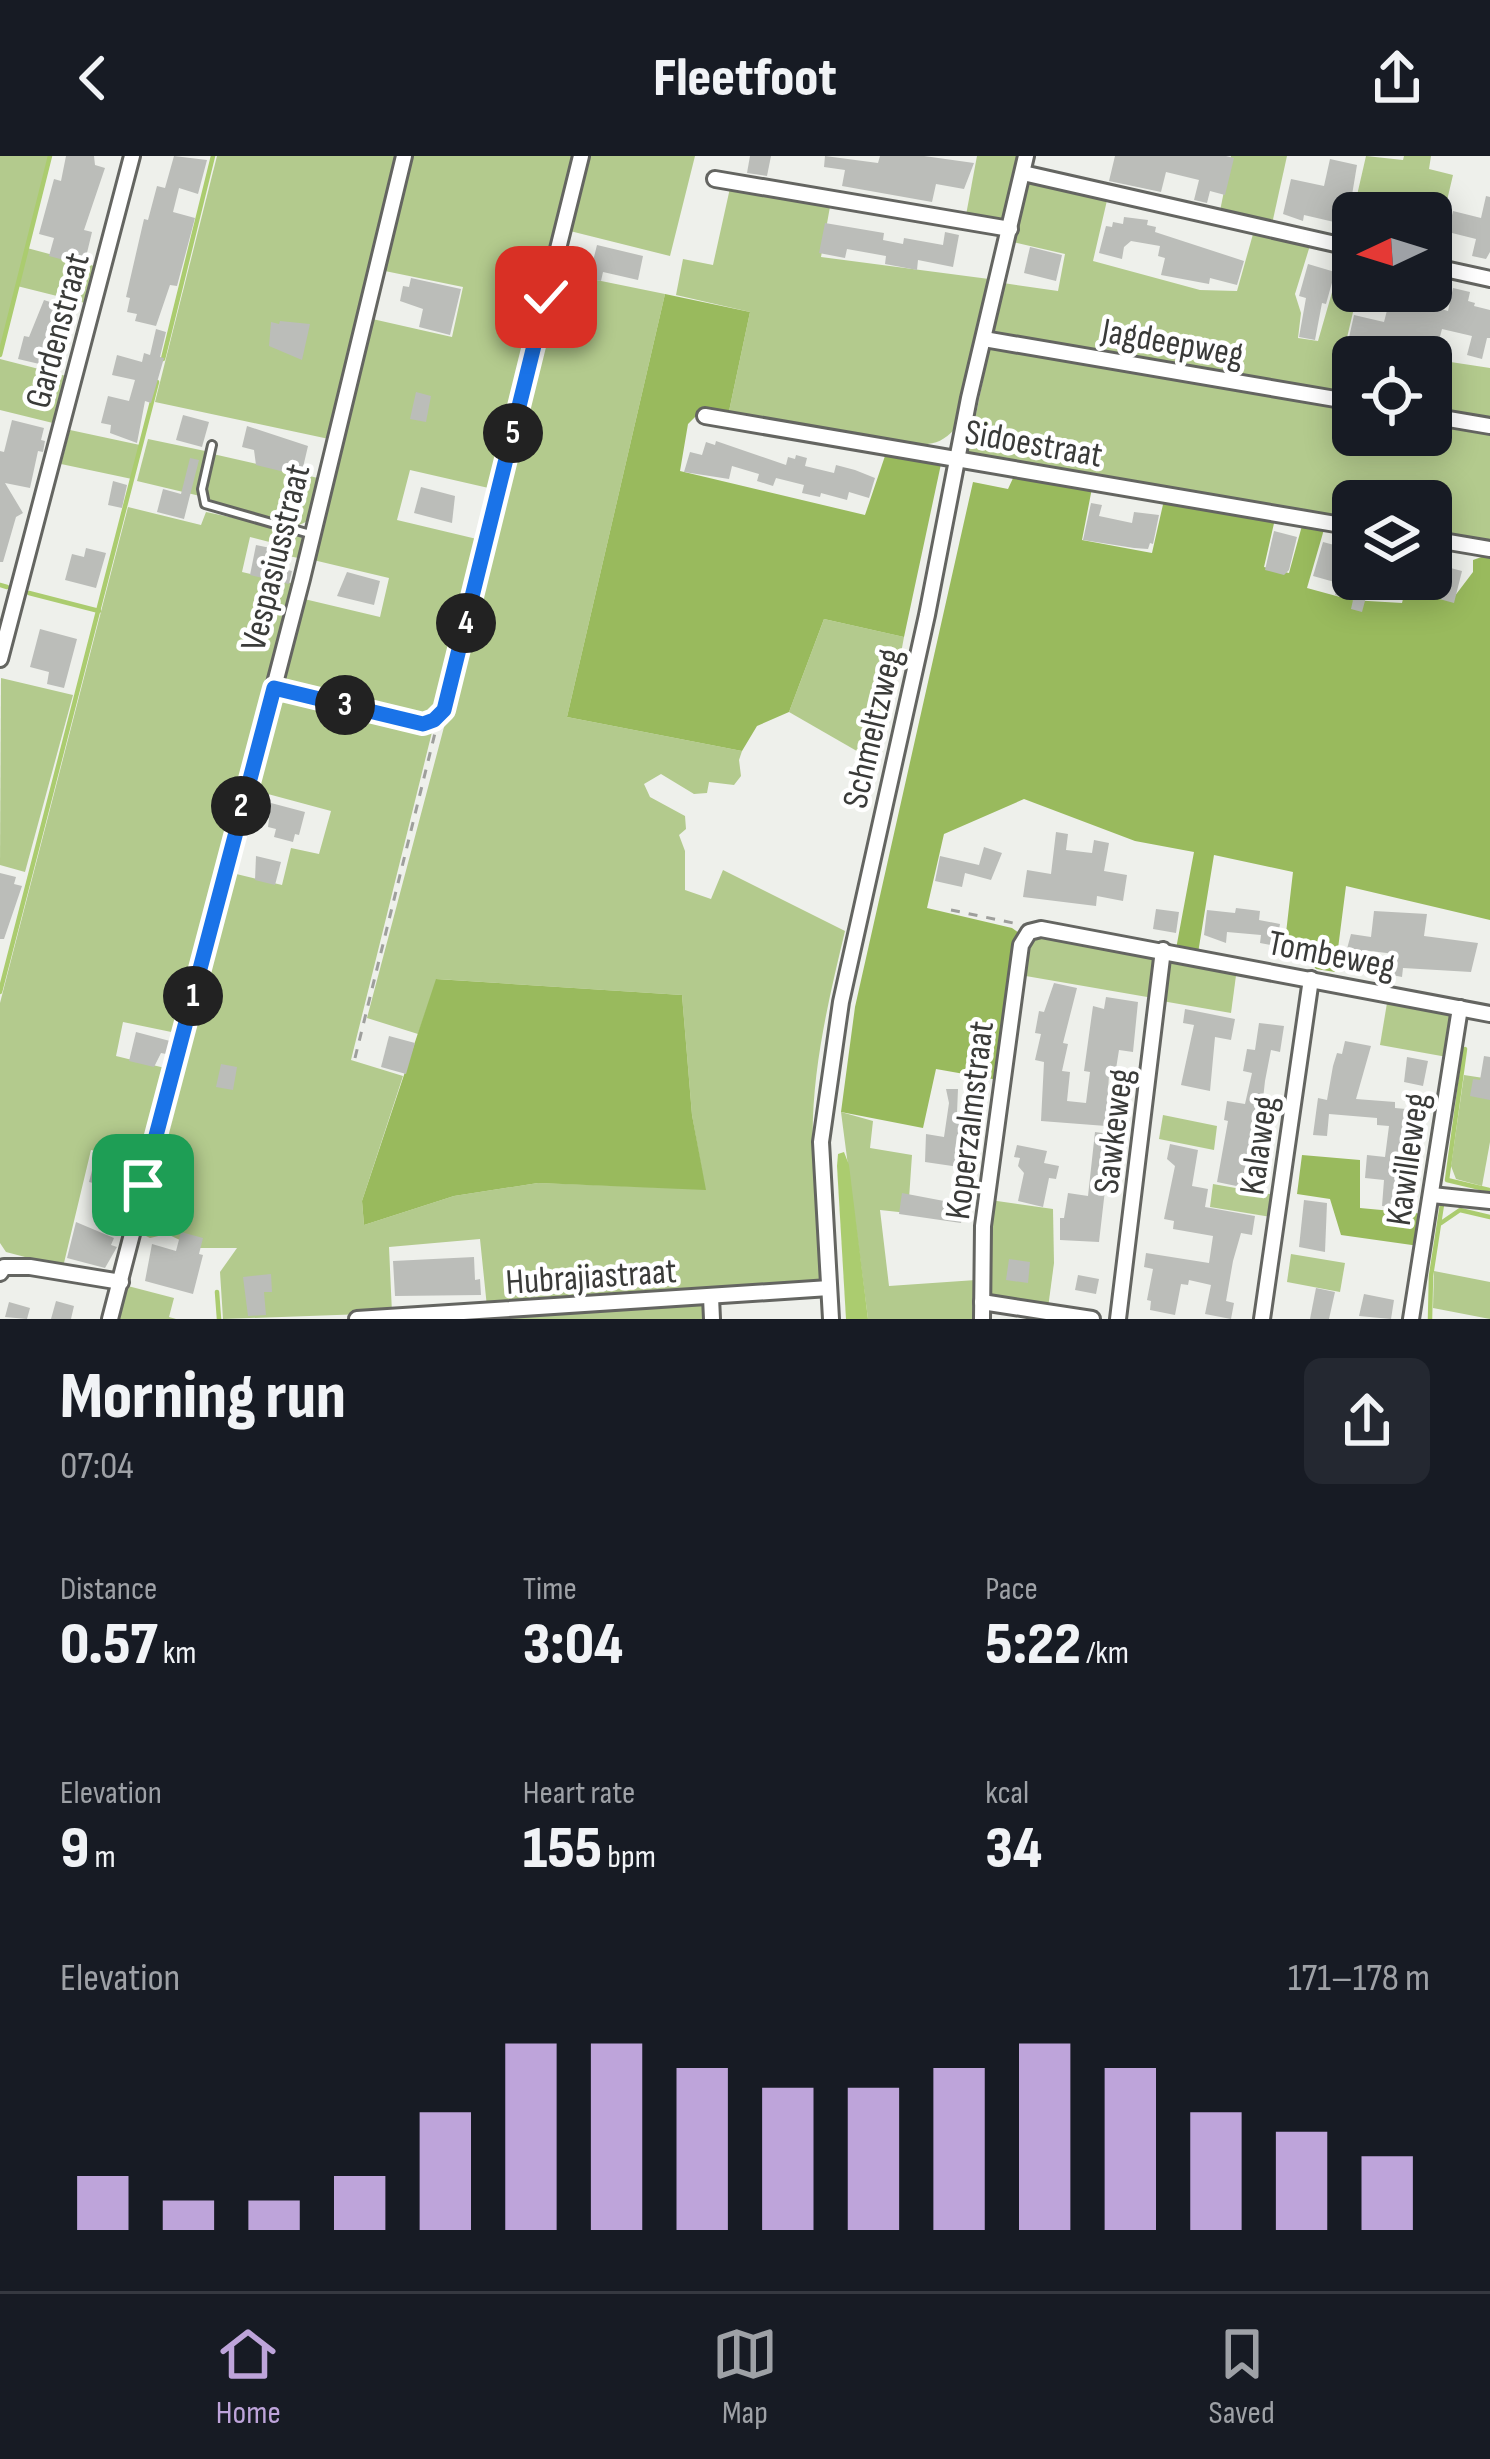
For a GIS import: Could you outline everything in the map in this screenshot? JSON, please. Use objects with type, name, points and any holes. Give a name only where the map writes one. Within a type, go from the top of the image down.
[{"type":"street","name":"Gardenstraat","points":[[0,659],[7,603],[132,156]]},
{"type":"street","name":"Vespasiusstraat","points":[[110,1319],[274,688],[404,156]]},
{"type":"street","points":[[274,688],[423,724],[444,710],[581,156]]},
{"type":"street","name":"Schmeltzweg","points":[[831,1319],[823,1112],[841,1002],[1026,156]]},
{"type":"street","points":[[1023,173],[1332,243]]},
{"type":"street","points":[[715,179],[1010,229]]},
{"type":"street","points":[[1452,271],[1490,279]]},
{"type":"street","name":"Jagdeepweg","points":[[984,339],[1332,398]]},
{"type":"street","name":"Sidoestraat","points":[[705,416],[1332,523]]},
{"type":"street","points":[[1452,420],[1490,426]]},
{"type":"street","points":[[1452,543],[1490,549]]},
{"type":"street","name":"Tombeweg","points":[[1030,932],[1041,929],[1163,950],[1490,1014]]},
{"type":"street","name":"Koperzalmstraat","points":[[982,1319],[983,1226],[1021,945],[1030,932]]},
{"type":"street","name":"Sawkeweg","points":[[1118,1319],[1163,950]]},
{"type":"street","name":"Kalaweg","points":[[1262,1319],[1311,979]]},
{"type":"street","name":"Kawilleweg","points":[[1411,1319],[1460,1008]]},
{"type":"street","points":[[1432,1195],[1490,1202]]},
{"type":"street","points":[[0,1273],[4,1267],[30,1267],[121,1282]]},
{"type":"street","name":"Hubrajiastraat","points":[[357,1319],[829,1288]]},
{"type":"street","points":[[711,1297],[712,1319]]},
{"type":"street","points":[[982,1302],[1092,1319]]},
{"type":"lane","points":[[212,445],[202,489],[205,504],[310,534]]},
{"type":"path","points":[[355,1058],[437,726],[434,720]]},
{"type":"path","points":[[951,910],[1020,925],[1030,932]]},
{"type":"shaded area","points":[[0,156],[50,156],[27,248],[98,267],[89,304],[17,286],[0,355]]},
{"type":"shaded area","points":[[217,156],[399,156],[329,439],[155,402]]},
{"type":"shaded area","points":[[409,156],[576,156],[493,489],[410,470],[397,520],[481,540],[441,705],[429,719],[281,681],[300,598],[380,617],[389,578],[309,559],[368,318],[452,337],[463,287],[380,270]]},
{"type":"shaded area","points":[[585,156],[695,156],[670,256],[566,230]]},
{"type":"shaded area","points":[[977,156],[1019,156],[1003,220],[966,215]]},
{"type":"shaded area","points":[[1231,156],[1287,156],[1272,224],[1220,211]]},
{"type":"shaded area","points":[[1366,156],[1403,160],[1404,156],[1431,156],[1429,169],[1453,175],[1449,192],[1358,192]]},
{"type":"shaded area","points":[[1031,179],[1108,196],[1093,261],[1200,290],[1237,291],[1255,227],[1312,239],[1295,294],[1301,313],[1298,338],[1318,341],[1332,292],[1332,312],[1353,312],[1347,336],[1332,336],[1332,456],[1452,456],[1452,362],[1490,368],[1490,545],[1452,539],[1452,480],[1332,480],[1332,518],[968,453],[1003,283],[1058,291],[1065,254],[1013,242]]},
{"type":"shaded area","points":[[730,188],[831,201],[821,257],[989,279],[951,433],[934,443],[918,444],[728,416],[750,312],[676,295],[683,259],[713,265]]},
{"type":"shaded area","points":[[557,272],[665,294],[567,717],[742,751],[741,776],[734,785],[709,782],[707,793],[694,794],[661,774],[644,784],[650,797],[685,816],[686,829],[679,835],[685,851],[685,890],[711,899],[723,870],[845,931],[814,1095],[814,1167],[825,1280],[822,1284],[487,1307],[480,1239],[389,1247],[392,1313],[223,1319],[220,1272],[237,1248],[197,1248],[167,1234],[150,1238],[144,1235],[141,1216],[228,872],[282,885],[291,848],[319,854],[331,811],[249,789],[276,694],[433,728],[351,1060],[403,1076],[362,1201],[364,1225],[454,1196],[538,1183],[705,1189],[692,1115],[682,995],[437,979],[418,1034],[367,1018]]},
{"type":"shaded area","points":[[665,294],[750,312],[728,416],[703,409],[688,424],[680,471],[865,515],[886,453],[941,464],[904,637],[824,619],[789,712],[757,726],[742,751],[567,717]]},
{"type":"shaded area","points":[[0,359],[70,377],[57,424],[0,410]]},
{"type":"shaded area","points":[[70,430],[140,445],[132,479],[61,464]]},
{"type":"shaded area","points":[[148,439],[210,452],[200,496],[137,481]]},
{"type":"shaded area","points":[[213,454],[318,478],[308,521],[297,526],[210,506],[205,493]]},
{"type":"shaded area","points":[[1014,476],[1092,488],[1082,540],[1152,553],[1164,500],[1275,519],[1264,567],[1289,573],[1303,522],[1325,526],[1307,588],[1332,595],[1332,600],[1451,601],[1473,572],[1473,560],[1490,554],[1490,920],[1346,886],[1335,972],[1316,969],[1286,933],[1293,872],[1214,855],[1198,953],[1176,949],[1194,852],[1135,841],[1024,799],[944,834],[927,908],[1012,928],[1022,935],[998,1080],[936,1069],[923,1128],[841,1112],[855,1007],[973,482],[1008,489]]},
{"type":"shaded area","points":[[128,507],[201,525],[206,512],[296,531],[303,540],[298,558],[280,554],[281,545],[250,537],[242,572],[295,584],[181,1034],[123,1022],[116,1056],[169,1069],[146,1162],[91,1150],[63,1267],[6,1252],[0,1243],[0,1003]]},
{"type":"shaded area","points":[[824,619],[904,637],[881,758],[862,754],[789,712]]},
{"type":"shaded area","points":[[1,678],[73,695],[25,872],[0,865]]},
{"type":"shaded area","points":[[1045,932],[1150,952],[1156,968],[1153,998],[1020,975],[1029,944]]},
{"type":"shaded area","points":[[1171,958],[1237,968],[1231,1013],[1162,1001]]},
{"type":"shaded area","points":[[436,979],[682,995],[692,1115],[706,1190],[538,1183],[454,1196],[364,1225],[362,1201]]},
{"type":"shaded area","points":[[1388,997],[1448,1012],[1452,1018],[1447,1057],[1380,1045]]},
{"type":"shaded area","points":[[1464,1075],[1490,1079],[1490,1142],[1482,1186],[1456,1179],[1451,1166]]},
{"type":"shaded area","points":[[841,1112],[873,1121],[870,1148],[912,1155],[908,1213],[880,1210],[889,1286],[976,1280],[978,1319],[868,1319]]},
{"type":"shaded area","points":[[1163,1115],[1217,1126],[1214,1150],[1159,1139]]},
{"type":"shaded area","points":[[844,1152],[868,1319],[846,1319],[837,1166],[838,1154]]},
{"type":"shaded area","points":[[1302,1155],[1360,1160],[1360,1208],[1424,1214],[1419,1246],[1341,1235],[1330,1199],[1297,1194]]},
{"type":"shaded area","points":[[1213,1184],[1275,1195],[1271,1217],[1210,1207]]},
{"type":"shaded area","points":[[990,1200],[1053,1209],[1054,1263],[1048,1308],[988,1297]]},
{"type":"shaded area","points":[[1291,1254],[1345,1263],[1340,1292],[1287,1282]]},
{"type":"shaded area","points":[[1434,1271],[1490,1282],[1490,1319],[1433,1308]]},
{"type":"shaded area","points":[[124,1285],[174,1298],[169,1317],[176,1319],[113,1319]]},
{"type":"shaded area","points":[[702,1302],[706,1319],[409,1319]]},
{"type":"building","points":[[66,156],[94,156],[95,165],[105,168],[84,230],[92,232],[86,257],[81,256],[79,264],[49,256],[54,238],[39,234],[54,179],[61,181]]},
{"type":"building","points":[[174,156],[207,160],[198,194],[179,188],[173,212],[195,218],[177,286],[170,285],[156,326],[135,321],[137,314],[127,312],[130,298],[126,297],[144,219],[148,220],[157,186],[165,188]]},
{"type":"building","points":[[750,156],[771,156],[767,176],[747,173]]},
{"type":"building","points":[[825,156],[878,163],[880,156],[924,156],[974,163],[964,189],[936,184],[932,202],[842,186],[845,170],[824,167]]},
{"type":"building","points":[[1115,156],[1234,158],[1225,195],[1210,191],[1207,203],[1194,200],[1199,180],[1166,172],[1161,192],[1109,181]]},
{"type":"building","points":[[1330,159],[1357,165],[1352,192],[1332,192],[1332,222],[1304,215],[1303,221],[1283,214],[1291,179],[1324,186]]},
{"type":"building","points":[[1486,196],[1490,197],[1486,259],[1472,256],[1476,239],[1452,233],[1453,211],[1481,218]]},
{"type":"building","points":[[1124,217],[1148,220],[1155,232],[1244,261],[1237,285],[1161,275],[1165,258],[1158,256],[1160,246],[1131,241],[1122,259],[1099,253],[1106,226],[1123,224]]},
{"type":"building","points":[[825,223],[884,233],[883,240],[903,244],[904,238],[943,245],[945,232],[959,235],[953,267],[918,260],[917,270],[885,264],[886,256],[847,249],[845,258],[819,253]]},
{"type":"building","points":[[597,245],[643,256],[638,280],[603,272],[601,281],[577,275],[580,262],[592,265]]},
{"type":"building","points":[[1030,247],[1062,255],[1056,281],[1024,273]]},
{"type":"building","points":[[1308,264],[1332,271],[1315,340],[1299,337],[1306,298],[1299,296]]},
{"type":"building","points":[[411,278],[461,289],[450,335],[419,327],[423,309],[400,301],[403,286],[409,287]]},
{"type":"building","points":[[1453,288],[1470,292],[1468,301],[1490,310],[1490,338],[1482,359],[1467,355],[1472,336],[1442,329],[1440,336],[1349,336],[1354,315],[1384,322],[1387,312],[1452,312]]},
{"type":"building","points":[[44,300],[74,310],[67,343],[55,340],[48,366],[18,359],[24,336],[29,337]]},
{"type":"building","points":[[271,322],[310,324],[302,360],[269,346]]},
{"type":"building","points":[[156,329],[166,332],[160,357],[164,358],[151,403],[145,401],[137,443],[110,433],[111,425],[101,423],[108,396],[129,401],[135,380],[112,375],[117,355],[142,362],[144,353],[150,355]]},
{"type":"building","points":[[416,392],[431,396],[426,422],[410,419]]},
{"type":"building","points":[[183,415],[209,422],[202,447],[176,440]]},
{"type":"building","points":[[12,420],[44,428],[41,440],[45,441],[43,452],[38,451],[30,488],[5,483],[23,513],[16,517],[0,562],[0,451],[4,452]]},
{"type":"building","points":[[247,426],[308,446],[301,476],[256,465],[254,450],[242,447]]},
{"type":"building","points":[[716,441],[786,465],[788,457],[795,459],[796,455],[807,458],[805,466],[834,473],[836,465],[855,470],[875,478],[869,498],[849,492],[847,500],[802,493],[804,485],[776,478],[773,486],[757,481],[759,474],[732,466],[729,479],[684,472],[690,452],[702,455],[706,442],[715,445]]},
{"type":"building","points":[[190,458],[199,460],[184,519],[157,512],[163,489],[181,494]]},
{"type":"building","points":[[113,481],[127,485],[122,508],[108,505]]},
{"type":"building","points":[[421,487],[455,496],[452,523],[414,513]]},
{"type":"building","points":[[1091,503],[1102,505],[1099,516],[1132,523],[1134,512],[1159,515],[1153,544],[1148,549],[1083,540]]},
{"type":"building","points":[[1274,531],[1297,537],[1284,575],[1265,570]]},
{"type":"building","points":[[1323,542],[1332,544],[1332,581],[1313,576]]},
{"type":"building","points":[[256,545],[280,550],[276,567],[292,571],[289,584],[250,575]]},
{"type":"building","points":[[86,548],[106,553],[96,588],[65,580],[72,554],[84,557]]},
{"type":"building","points":[[1452,568],[1462,571],[1454,603],[1443,600],[1452,600]]},
{"type":"building","points":[[347,572],[380,581],[374,605],[337,596]]},
{"type":"building","points":[[1353,600],[1365,600],[1362,612],[1351,609]]},
{"type":"building","points":[[40,629],[77,639],[64,688],[47,684],[49,672],[30,667]]},
{"type":"building","points":[[271,803],[305,812],[293,842],[274,837],[276,829],[268,827]]},
{"type":"building","points":[[1056,832],[1068,834],[1066,850],[1092,853],[1094,840],[1109,843],[1104,871],[1127,875],[1123,901],[1097,896],[1096,906],[1023,897],[1027,870],[1051,874]]},
{"type":"building","points":[[984,847],[1002,853],[991,880],[965,873],[962,887],[935,881],[940,856],[979,865]]},
{"type":"building","points":[[256,856],[281,862],[275,885],[255,880]]},
{"type":"building","points":[[0,873],[16,877],[14,884],[22,886],[4,939],[0,939]]},
{"type":"building","points":[[1236,908],[1260,911],[1259,920],[1280,924],[1276,946],[1260,943],[1261,935],[1227,932],[1226,943],[1204,935],[1207,910],[1235,913]]},
{"type":"building","points":[[1156,909],[1179,912],[1176,933],[1153,929]]},
{"type":"building","points":[[1374,911],[1427,914],[1424,936],[1478,943],[1471,972],[1403,968],[1402,977],[1392,975],[1395,954],[1362,950],[1360,963],[1344,960],[1351,934],[1371,937]]},
{"type":"building","points":[[1054,983],[1077,988],[1063,1043],[1068,1044],[1062,1071],[1070,1072],[1067,1101],[1086,1103],[1090,1072],[1084,1071],[1093,1006],[1104,1009],[1106,997],[1138,1002],[1133,1052],[1119,1050],[1115,1075],[1109,1075],[1106,1126],[1041,1121],[1044,1062],[1035,1060],[1041,1034],[1035,1033],[1039,1011],[1044,1012]]},
{"type":"building","points":[[1185,1009],[1235,1019],[1231,1040],[1215,1037],[1210,1091],[1181,1085],[1194,1025],[1183,1023]]},
{"type":"building","points":[[1259,1023],[1284,1026],[1280,1052],[1271,1050],[1265,1081],[1262,1108],[1272,1109],[1267,1135],[1246,1188],[1217,1182],[1227,1101],[1245,1104],[1252,1073],[1243,1071],[1247,1049],[1255,1050]]},
{"type":"building","points":[[136,1032],[170,1041],[154,1067],[129,1061]]},
{"type":"building","points":[[389,1036],[415,1043],[406,1074],[381,1067]]},
{"type":"building","points":[[1345,1041],[1371,1046],[1356,1099],[1395,1102],[1395,1108],[1406,1109],[1406,1156],[1400,1155],[1397,1187],[1405,1188],[1404,1208],[1382,1206],[1384,1180],[1365,1178],[1367,1155],[1385,1157],[1389,1126],[1377,1125],[1377,1118],[1329,1114],[1327,1136],[1313,1135],[1318,1098],[1327,1100],[1333,1066]]},
{"type":"building","points":[[1484,1056],[1490,1057],[1490,1100],[1470,1096],[1473,1079],[1480,1080]]},
{"type":"building","points":[[1407,1057],[1428,1061],[1423,1086],[1404,1082]]},
{"type":"building","points":[[221,1064],[237,1067],[233,1090],[216,1087]]},
{"type":"building","points":[[946,1089],[958,1089],[957,1113],[971,1120],[963,1154],[968,1155],[966,1168],[925,1162],[926,1134],[944,1137]]},
{"type":"building","points":[[1095,1132],[1117,1135],[1099,1242],[1060,1240],[1060,1218],[1064,1218],[1068,1193],[1088,1196]]},
{"type":"building","points":[[1170,1144],[1198,1150],[1192,1186],[1208,1189],[1205,1207],[1255,1216],[1252,1235],[1241,1233],[1233,1261],[1226,1301],[1234,1303],[1231,1319],[1205,1314],[1211,1285],[1189,1280],[1188,1285],[1181,1284],[1175,1315],[1150,1310],[1147,1300],[1153,1269],[1144,1267],[1146,1253],[1209,1263],[1213,1236],[1173,1229],[1174,1221],[1164,1219],[1175,1166],[1167,1159]]},
{"type":"building","points":[[1017,1145],[1047,1151],[1044,1163],[1059,1166],[1056,1179],[1049,1178],[1043,1207],[1018,1201],[1024,1173],[1018,1166],[1020,1158],[1014,1157]]},
{"type":"building","points":[[94,1163],[115,1168],[110,1187],[89,1182]]},
{"type":"building","points":[[902,1193],[965,1205],[961,1223],[899,1214]]},
{"type":"building","points":[[1304,1200],[1327,1203],[1325,1252],[1299,1247]]},
{"type":"building","points":[[76,1222],[114,1238],[111,1245],[117,1247],[105,1268],[67,1258]]},
{"type":"building","points":[[181,1232],[203,1238],[193,1294],[145,1281],[152,1244],[176,1251]]},
{"type":"building","points":[[474,1257],[481,1295],[395,1296],[393,1261]]},
{"type":"building","points":[[1009,1259],[1030,1262],[1028,1283],[1006,1280]]},
{"type":"building","points":[[271,1274],[272,1292],[264,1292],[266,1315],[248,1316],[243,1277]]},
{"type":"building","points":[[1078,1275],[1099,1279],[1096,1294],[1075,1290]]},
{"type":"building","points":[[1316,1288],[1335,1292],[1329,1319],[1310,1319]]},
{"type":"building","points":[[1364,1294],[1394,1300],[1391,1319],[1359,1316]]},
{"type":"building","points":[[56,1301],[74,1306],[71,1319],[51,1319]]},
{"type":"building","points":[[9,1302],[30,1308],[27,1319],[5,1317]]},
{"type":"waterway","points":[[0,355],[50,156]]},
{"type":"waterway","points":[[163,359],[213,156]]},
{"type":"waterway","points":[[0,992],[157,382]]},
{"type":"waterway","points":[[0,585],[7,587]]},
{"type":"waterway","points":[[29,593],[99,611]]},
{"type":"waterway","points":[[1465,1049],[1447,1180],[1489,1190]]},
{"type":"waterway","points":[[1430,1319],[1443,1198]]},
{"type":"waterway","points":[[1441,1223],[1460,1210],[1490,1217]]},
{"type":"waterway","points":[[217,1292],[219,1319]]},
{"type":"route","points":[[143,1185],[274,688],[423,724],[444,710],[546,297]]}]
